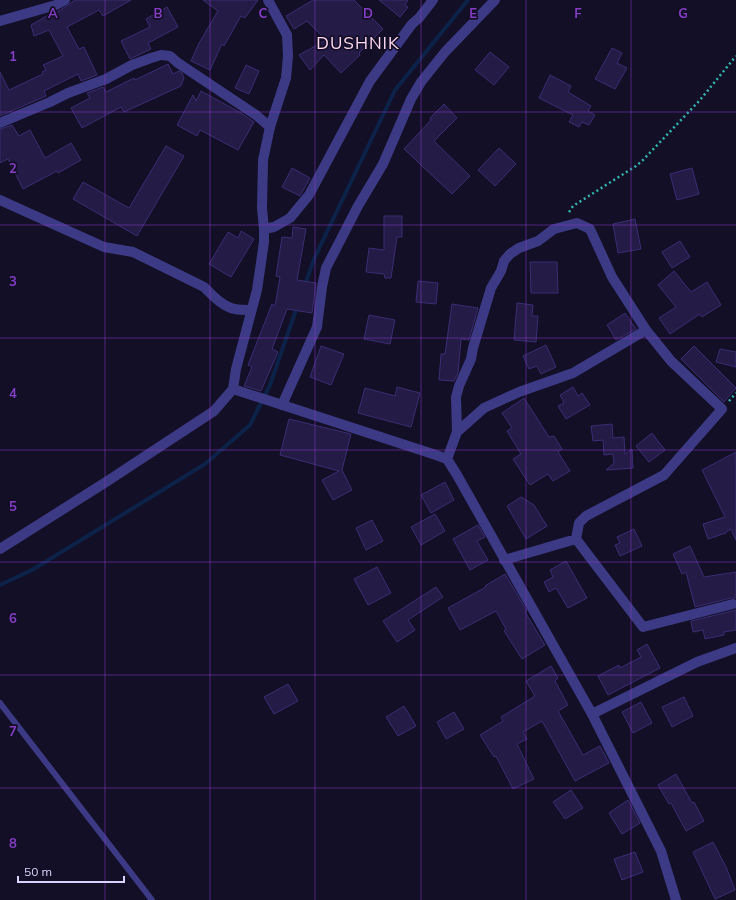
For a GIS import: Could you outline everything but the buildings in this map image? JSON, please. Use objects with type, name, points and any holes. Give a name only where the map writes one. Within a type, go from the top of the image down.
[{"type":"street","points":[[0,21],[56,5],[65,0]]},
{"type":"street","points":[[0,549],[214,411],[233,389],[236,369],[257,290],[264,242],[262,208],[263,160],[270,127],[286,78],[288,49],[287,36],[268,0]]},
{"type":"street","points":[[264,229],[274,227],[290,218],[309,195],[370,81],[412,24],[419,18],[433,0]]},
{"type":"street","points":[[277,404],[318,327],[322,287],[326,268],[358,206],[384,164],[411,99],[421,82],[442,55],[495,0]]},
{"type":"street","points":[[0,124],[50,102],[68,92],[116,74],[137,63],[161,55],[170,56],[178,63],[256,115],[270,127]]},
{"type":"street","points":[[0,200],[104,247],[133,252],[204,287],[210,294],[225,305],[234,309],[251,310]]},
{"type":"street","points":[[447,459],[457,432],[456,397],[471,359],[491,288],[501,271],[504,261],[510,254],[519,248],[538,241],[554,229],[577,223],[590,229],[612,277],[646,330],[671,361],[722,409],[664,475],[586,516],[579,523],[576,539],[643,627],[733,604]]},
{"type":"street","points":[[457,432],[484,408],[519,392],[573,373],[646,330]]},
{"type":"street","points":[[233,389],[447,459],[592,714],[661,851],[676,900]]},
{"type":"street","points":[[504,560],[576,539]]},
{"type":"street","points":[[592,714],[697,662],[736,648]]},
{"type":"lane","points":[[0,703],[152,900]]},
{"type":"path","points":[[567,214],[573,206],[644,160],[700,100],[736,56]]},
{"type":"waterway","points":[[305,285],[314,259],[395,90],[468,0]]},
{"type":"waterway","points":[[0,585],[32,570],[205,464],[250,425],[270,385],[297,307]]},
{"type":"district","name":"DUSHNIK","points":[[358,43]]}]
